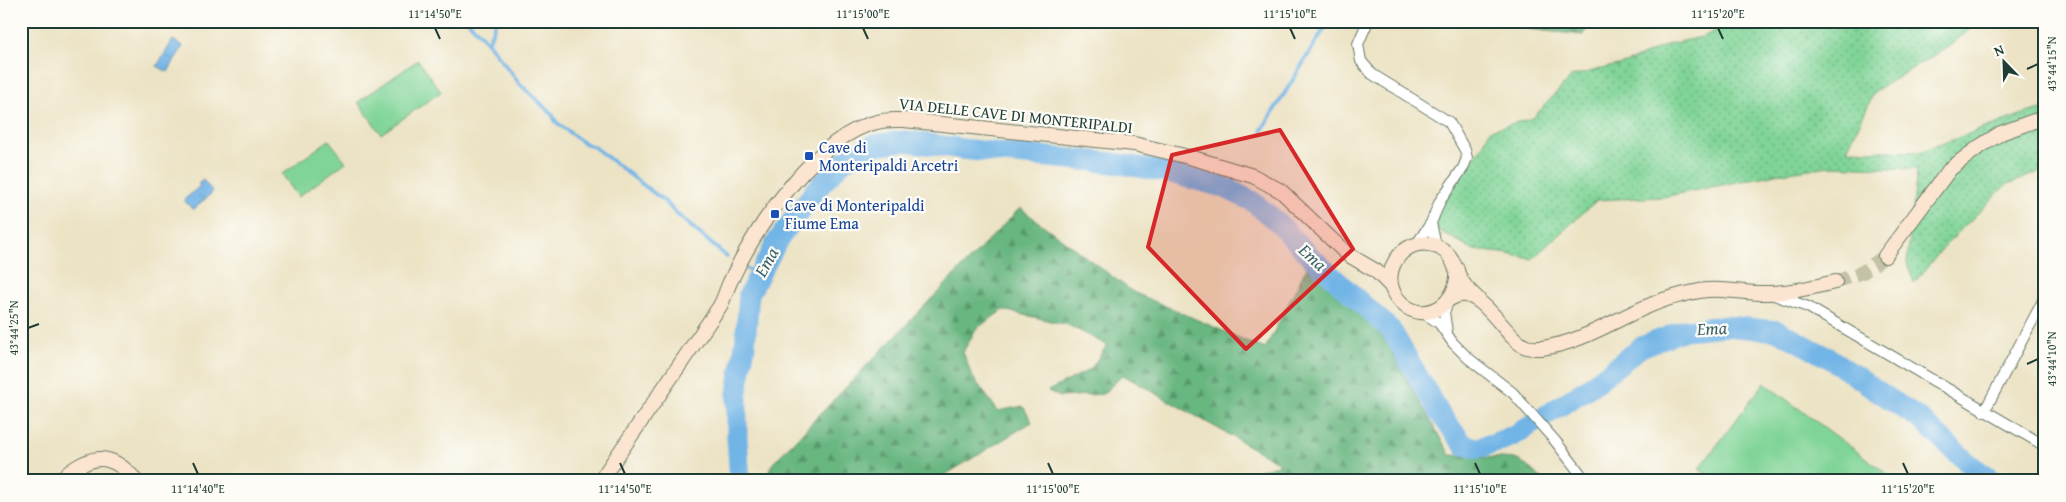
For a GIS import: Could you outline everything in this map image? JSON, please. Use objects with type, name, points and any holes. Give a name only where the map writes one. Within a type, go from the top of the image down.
[{"type":"street","points":[[1368,21],[1358,44],[1361,61],[1372,74],[1449,122],[1465,150],[1467,158],[1463,168],[1440,201],[1431,223],[1416,245]]},
{"type":"street","points":[[1885,256],[1950,170],[1978,147],[2001,133],[2045,117]]},
{"type":"street","name":"VIA DELLE CAVE DI MONTERIPALDI","points":[[600,481],[720,306],[731,279],[754,236],[784,192],[832,146],[862,127],[877,122],[904,120],[1134,144],[1193,158],[1253,176],[1281,191],[1347,254],[1376,271],[1391,286],[1399,300],[1405,305],[1421,311]]},
{"type":"street","points":[[1431,223],[1436,246]]},
{"type":"street","points":[[1391,286],[1392,265],[1401,252],[1416,245],[1436,246],[1451,257],[1462,282],[1516,341],[1525,347],[1535,348],[1554,346],[1612,324],[1660,302],[1688,294],[1707,290],[1768,294],[1835,282]]},
{"type":"street","points":[[1367,265],[1392,265]]},
{"type":"street","points":[[1447,333],[1444,310],[1456,290],[1457,270]]},
{"type":"street","points":[[1768,294],[1808,307],[1984,412],[2045,446]]},
{"type":"street","points":[[1421,311],[1437,309],[1456,296],[1465,295],[1474,298],[1485,306]]},
{"type":"street","points":[[1984,412],[2045,297]]},
{"type":"street","points":[[1421,311],[1431,317],[1468,358],[1513,394],[1556,442],[1586,481]]},
{"type":"street","points":[[58,481],[86,461],[102,458],[128,471],[136,481]]},
{"type":"highlighted area","points":[[1280,130],[1353,249],[1246,349],[1148,247],[1172,155]]},
{"type":"green space","points":[[1525,21],[1590,21],[1584,35],[1526,29]]},
{"type":"green space","points":[[1737,21],[1980,21],[1948,47],[1875,91],[1847,150],[1919,152],[2026,113],[2045,108],[2045,170],[2006,185],[1944,247],[1914,283],[1907,263],[1917,169],[1829,166],[1776,174],[1663,197],[1597,200],[1532,259],[1474,250],[1433,227],[1436,211],[1482,147],[1490,130],[1533,118],[1572,76],[1626,63],[1669,44],[1702,37]]},
{"type":"green space","points":[[418,60],[441,92],[381,134],[358,102]]},
{"type":"green space","points":[[329,140],[346,162],[298,197],[282,174]]},
{"type":"green space","points":[[1020,208],[1133,292],[1265,349],[1307,267],[1375,323],[1450,455],[1518,459],[1545,481],[1221,481],[1281,464],[1123,375],[1103,394],[1060,397],[1048,391],[1091,369],[1107,345],[1068,325],[1003,310],[976,329],[963,352],[972,376],[998,411],[1023,406],[1032,422],[945,475],[940,481],[765,481],[773,463]]},
{"type":"green space","points":[[1764,383],[1897,481],[1715,481],[1699,469]]},
{"type":"water","points":[[173,40],[183,46],[168,72],[157,66]]},
{"type":"water","points":[[203,180],[213,192],[193,210],[184,200],[200,186],[198,184]]},
{"type":"waterway","points":[[468,21],[520,84],[552,114],[556,122],[582,142],[594,147],[663,200],[727,257]]},
{"type":"waterway","points":[[488,43],[496,21]]},
{"type":"waterway","points":[[1262,130],[1329,21]]},
{"type":"waterway","name":"Ema","points":[[740,481],[737,438],[737,393],[745,345],[749,294],[778,240],[814,192],[842,162],[873,145],[906,141],[970,150],[1114,163],[1167,172],[1223,187],[1252,201],[1277,222],[1313,259],[1391,330],[1440,414],[1464,445],[1477,448],[1515,435],[1590,387],[1641,347],[1685,330],[1726,326],[1778,331],[1829,358],[1921,420],[1968,463],[1993,481]]},
{"type":"waterway","points":[[1229,190],[1235,179]]},
{"type":"waterway","points":[[747,269],[760,274]]},
{"type":"tunnel","points":[[1835,282],[1863,272],[1885,256]]},
{"type":"place","name":"Cave di Monteripaldi Arcetri","points":[[809,156]]},
{"type":"place","name":"Cave di Monteripaldi Fiume Ema","points":[[775,214]]}]
